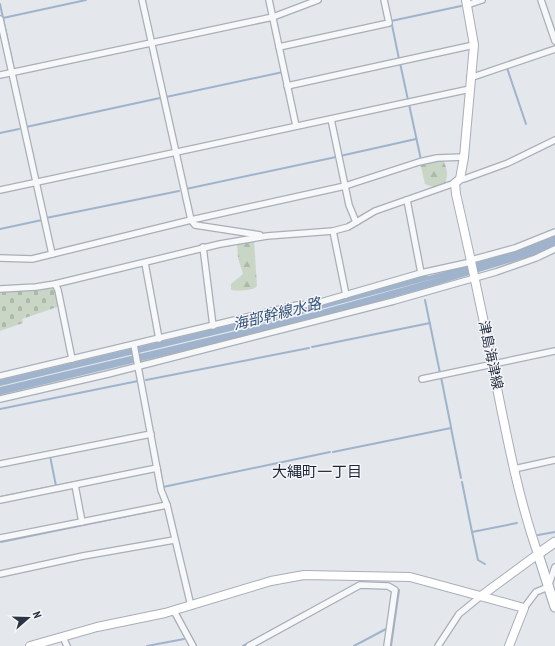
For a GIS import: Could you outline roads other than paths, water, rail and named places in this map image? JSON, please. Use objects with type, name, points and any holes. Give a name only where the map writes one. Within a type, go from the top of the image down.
[{"type":"main road","name":"津島海津線","points":[[466,3],[474,45],[464,157],[457,181],[471,261],[514,469],[526,519],[538,554]]},
{"type":"main road","points":[[481,596],[555,542]]},
{"type":"main road","points":[[538,554],[555,607]]},
{"type":"main road","points":[[30,646],[97,627],[174,611],[271,581],[311,575],[410,577],[524,608],[509,646]]},
{"type":"street","points":[[142,0],[191,220],[195,225],[266,236]]},
{"type":"street","points":[[270,0],[296,126]]},
{"type":"street","points":[[0,75],[273,17],[318,0]]},
{"type":"street","points":[[279,47],[389,23],[384,0]]},
{"type":"street","points":[[466,3],[482,0]]},
{"type":"street","points":[[541,0],[555,41]]},
{"type":"street","points":[[0,19],[52,254]]},
{"type":"street","points":[[287,86],[474,45]]},
{"type":"street","points":[[470,78],[555,48]]},
{"type":"street","points":[[0,190],[470,89]]},
{"type":"street","points":[[331,119],[345,186],[356,222]]},
{"type":"street","points":[[0,289],[36,287],[55,284],[145,263],[203,247],[266,236],[333,231],[356,222],[375,211],[508,163],[555,140]]},
{"type":"street","points":[[0,258],[32,258],[52,254],[191,220],[345,186],[419,162],[437,158],[464,157]]},
{"type":"street","points":[[407,200],[421,274]]},
{"type":"street","points":[[333,231],[346,295]]},
{"type":"street","points":[[0,376],[346,295],[515,248],[555,232]]},
{"type":"street","points":[[203,247],[213,326]]},
{"type":"street","points":[[0,399],[139,367],[306,325],[474,276],[496,272],[536,258],[555,249]]},
{"type":"street","points":[[145,263],[159,339]]},
{"type":"street","points":[[55,284],[58,290],[72,359]]},
{"type":"street","points":[[134,344],[161,490],[167,504],[174,540],[191,606]]},
{"type":"street","points":[[422,379],[555,351]]},
{"type":"street","points":[[0,464],[151,434]]},
{"type":"street","points":[[514,469],[555,460]]},
{"type":"street","points":[[0,500],[157,468]]},
{"type":"street","points":[[75,485],[82,522]]},
{"type":"street","points":[[0,538],[167,504]]},
{"type":"street","points":[[0,574],[83,556],[174,540]]},
{"type":"street","points":[[524,608],[536,592],[548,587],[555,567]]},
{"type":"street","points":[[249,646],[360,585],[388,586],[395,590],[387,646]]},
{"type":"street","points":[[438,646],[459,614],[481,596]]},
{"type":"street","points":[[174,611],[192,646]]},
{"type":"street","points":[[64,637],[67,646]]},
{"type":"water","name":"海部幹線水路","points":[[555,233],[555,245],[538,254],[430,287],[308,321],[0,395],[0,387],[307,314],[444,276],[306,313],[0,386],[0,380],[305,307],[312,308],[477,262],[508,252]]},
{"type":"waterway","points":[[3,18],[86,0]]},
{"type":"waterway","points":[[0,4],[14,70]]},
{"type":"waterway","points":[[391,21],[461,6]]},
{"type":"waterway","points":[[392,25],[399,59]]},
{"type":"waterway","points":[[400,63],[408,100]]},
{"type":"waterway","points":[[510,67],[507,68],[526,124]]},
{"type":"waterway","points":[[166,97],[283,72]]},
{"type":"waterway","points":[[26,127],[160,98]]},
{"type":"waterway","points":[[409,104],[421,160]]},
{"type":"waterway","points":[[0,133],[19,129]]},
{"type":"waterway","points":[[340,156],[416,139]]},
{"type":"waterway","points":[[186,189],[336,157]]},
{"type":"waterway","points":[[46,218],[179,191]]},
{"type":"waterway","points":[[0,229],[42,220]]},
{"type":"waterway","points":[[425,300],[440,373]]},
{"type":"waterway","points":[[312,347],[430,323]]},
{"type":"waterway","points":[[146,380],[309,348]]},
{"type":"waterway","points":[[441,377],[451,427]]},
{"type":"waterway","points":[[0,409],[138,381]]},
{"type":"waterway","points":[[333,452],[451,428],[461,478]]},
{"type":"waterway","points":[[160,468],[163,487],[330,452]]},
{"type":"waterway","points":[[50,456],[56,486]]},
{"type":"waterway","points":[[0,497],[154,466]]},
{"type":"waterway","points":[[462,482],[472,532],[517,523]]},
{"type":"waterway","points":[[1,542],[161,509]]},
{"type":"waterway","points":[[472,532],[478,560],[485,564]]},
{"type":"waterway","points":[[538,535],[555,532]]},
{"type":"waterway","points":[[391,646],[399,590]]},
{"type":"waterway","points":[[243,646],[305,612]]},
{"type":"waterway","points":[[354,646],[386,629]]},
{"type":"waterway","points":[[147,646],[184,639]]},
{"type":"district","name":"大縄町一丁目","points":[[317,472]]}]
